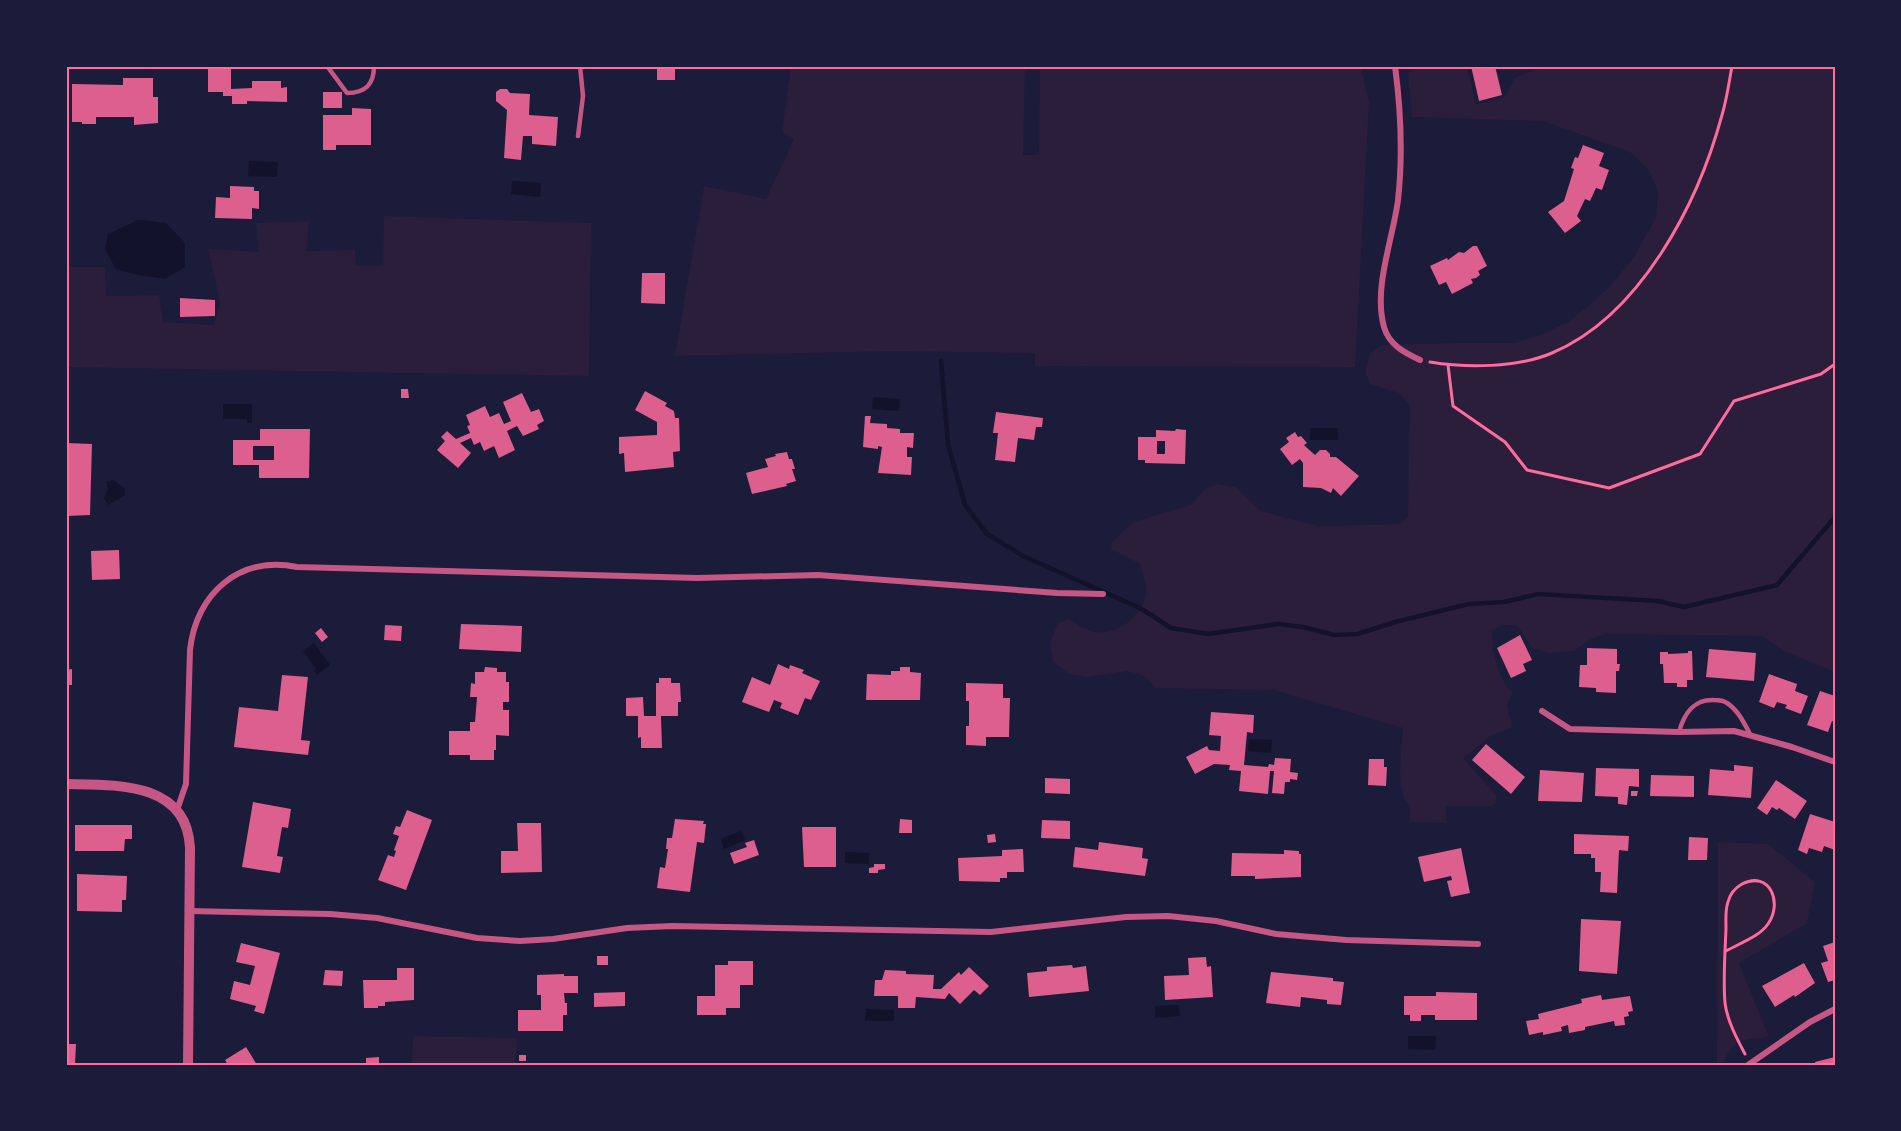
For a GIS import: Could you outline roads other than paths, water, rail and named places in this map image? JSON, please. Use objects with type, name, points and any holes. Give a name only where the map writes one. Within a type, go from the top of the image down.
[{"type":"street","points":[[1395,66],[1402,157],[1397,202],[1380,296],[1381,313],[1384,329],[1391,342],[1420,360]]},
{"type":"street","points":[[177,810],[186,784],[190,650],[197,618],[205,603],[228,580],[258,567],[275,565],[697,578],[818,575],[1045,592],[1103,594]]},
{"type":"street","points":[[1542,711],[1570,729],[1734,731],[1750,734],[1834,763]]},
{"type":"street","points":[[66,784],[135,788],[160,798],[177,810],[183,818],[189,834],[188,1065]]},
{"type":"street","points":[[189,910],[330,914],[377,918],[477,938],[520,941],[553,939],[627,928],[672,926],[991,932],[1126,917],[1168,916],[1215,921],[1276,934],[1346,940],[1478,944]]},
{"type":"street","points":[[1749,1064],[1810,1022],[1835,1009]]},
{"type":"lane","points":[[327,66],[347,93],[367,89],[373,80],[374,66]]},
{"type":"lane","points":[[578,136],[583,96],[580,66]]},
{"type":"lane","points":[[1679,732],[1683,717],[1693,705],[1708,700],[1722,700],[1730,705],[1750,734]]},
{"type":"waterway","points":[[941,361],[948,444],[965,505],[987,534],[1025,557],[1140,608],[1171,628],[1208,634],[1278,624],[1303,627],[1334,635],[1357,634],[1469,604],[1504,602],[1538,594],[1658,601],[1684,607],[1777,585],[1835,517]]}]
